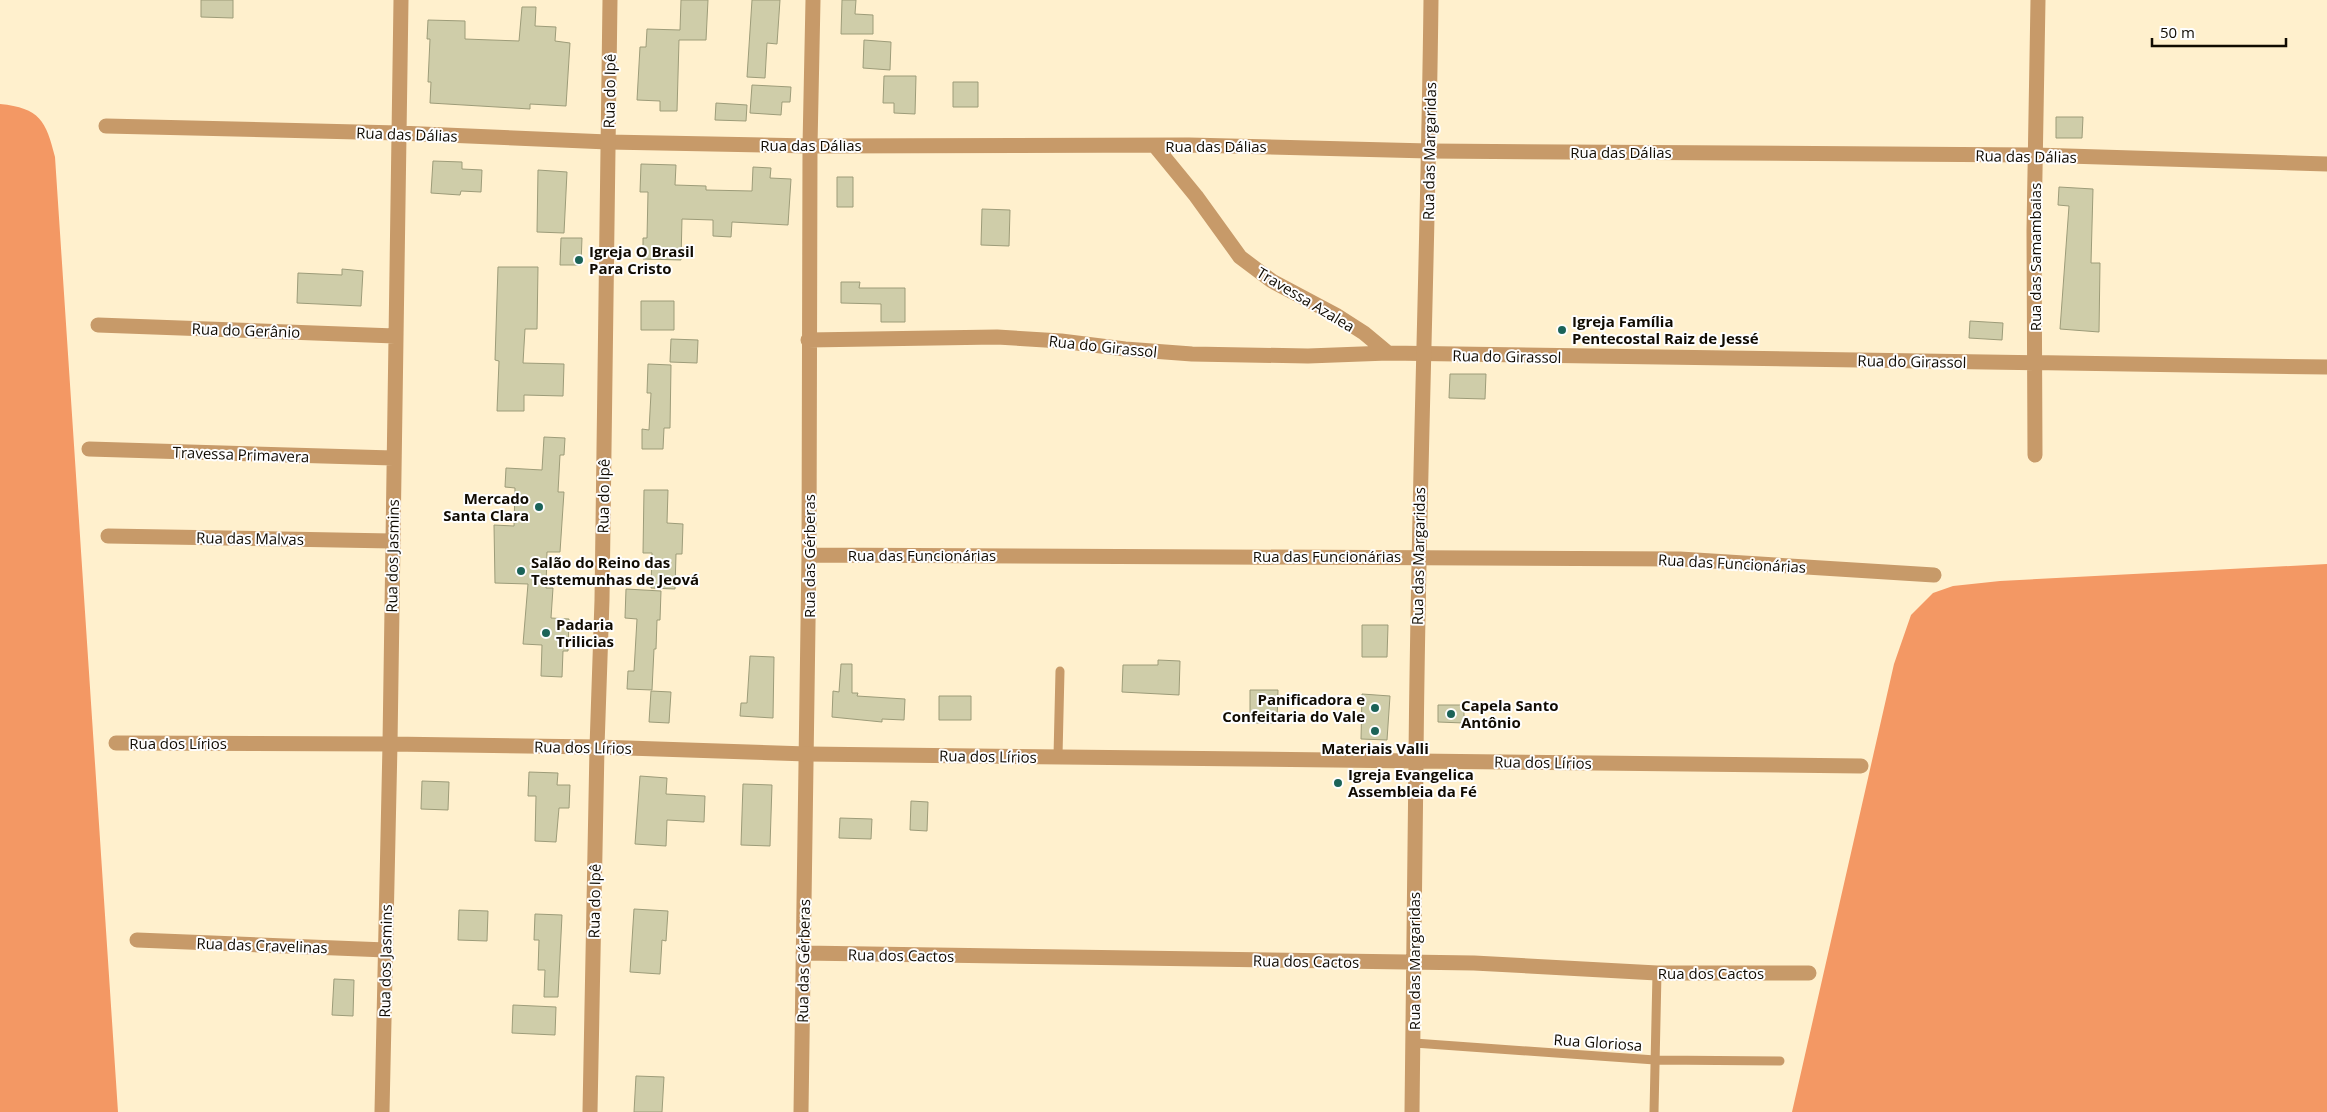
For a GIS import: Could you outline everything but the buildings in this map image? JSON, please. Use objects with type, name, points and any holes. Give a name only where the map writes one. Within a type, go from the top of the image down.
[{"type":"street","name":"Rua dos Jasmins","points":[[382,1112],[390,744],[400,0]]},
{"type":"street","name":"Rua do Ipê","points":[[590,1112],[597,747],[602,600],[610,0]]},
{"type":"street","name":"Rua das Gérberas","points":[[801,1112],[809,555],[808,340],[810,146],[814,0]]},
{"type":"street","name":"Rua das Margaridas","points":[[1412,1112],[1418,556],[1429,151],[1431,0]]},
{"type":"street","name":"Rua das Samambaias","points":[[2035,455],[2034,230],[2038,0]]},
{"type":"street","name":"Rua das Dálias","points":[[106,126],[399,133],[608,142],[810,146],[1226,145],[1429,151],[2035,155],[2327,164]]},
{"type":"street","name":"Travessa Azalea","points":[[1155,146],[1196,196],[1240,257],[1272,281],[1336,315],[1364,333],[1388,353]]},
{"type":"street","name":"Rua do Gerânio","points":[[98,324],[395,336]]},
{"type":"street","name":"Rua do Girassol","points":[[808,340],[997,337],[1061,341],[1125,349],[1192,354],[1283,356],[1388,353],[2327,367]]},
{"type":"street","name":"Travessa Primavera","points":[[89,450],[393,458]]},
{"type":"street","name":"Rua das Malvas","points":[[108,536],[392,541]]},
{"type":"street","name":"Rua das Funcionárias","points":[[809,555],[1418,556],[1680,559],[1934,576]]},
{"type":"street","name":"Rua dos Lírios","points":[[116,743],[390,744],[597,747],[807,754],[1861,766]]},
{"type":"street","name":"Rua das Cravelinas","points":[[137,940],[386,950]]},
{"type":"street","name":"Rua dos Cactos","points":[[803,953],[1527,965],[1657,973],[1809,973]]},
{"type":"lane","points":[[1058,756],[1060,670]]},
{"type":"lane","points":[[1654,1112],[1657,973]]},
{"type":"lane","name":"Rua Gloriosa","points":[[1414,1043],[1655,1060],[1780,1061]]},
{"type":"shaded area","points":[[0,104],[24,109],[39,118],[48,134],[55,157],[118,1112],[0,1112]]},
{"type":"shaded area","points":[[2327,564],[2327,1112],[1792,1112],[1894,664],[1911,615],[1933,593],[1953,586],[2000,581]]},
{"type":"place","name":"Igreja O Brasil Para Cristo","points":[[579,260]]},
{"type":"place","name":"Igreja Família Pentecostal Raiz de Jessé","points":[[1562,330]]},
{"type":"place","name":"Mercado Santa Clara","points":[[539,507]]},
{"type":"place","name":"Salão do Reino das Testemunhas de Jeová","points":[[521,571]]},
{"type":"place","name":"Padaria Trilicias","points":[[546,633]]},
{"type":"place","name":"Panificadora e Confeitaria do Vale","points":[[1375,708]]},
{"type":"place","name":"Capela Santo Antônio","points":[[1451,714]]},
{"type":"place","name":"Materiais Valli","points":[[1375,731]]},
{"type":"place","name":"Igreja Evangelica Assembleia da Fé","points":[[1338,783]]}]
